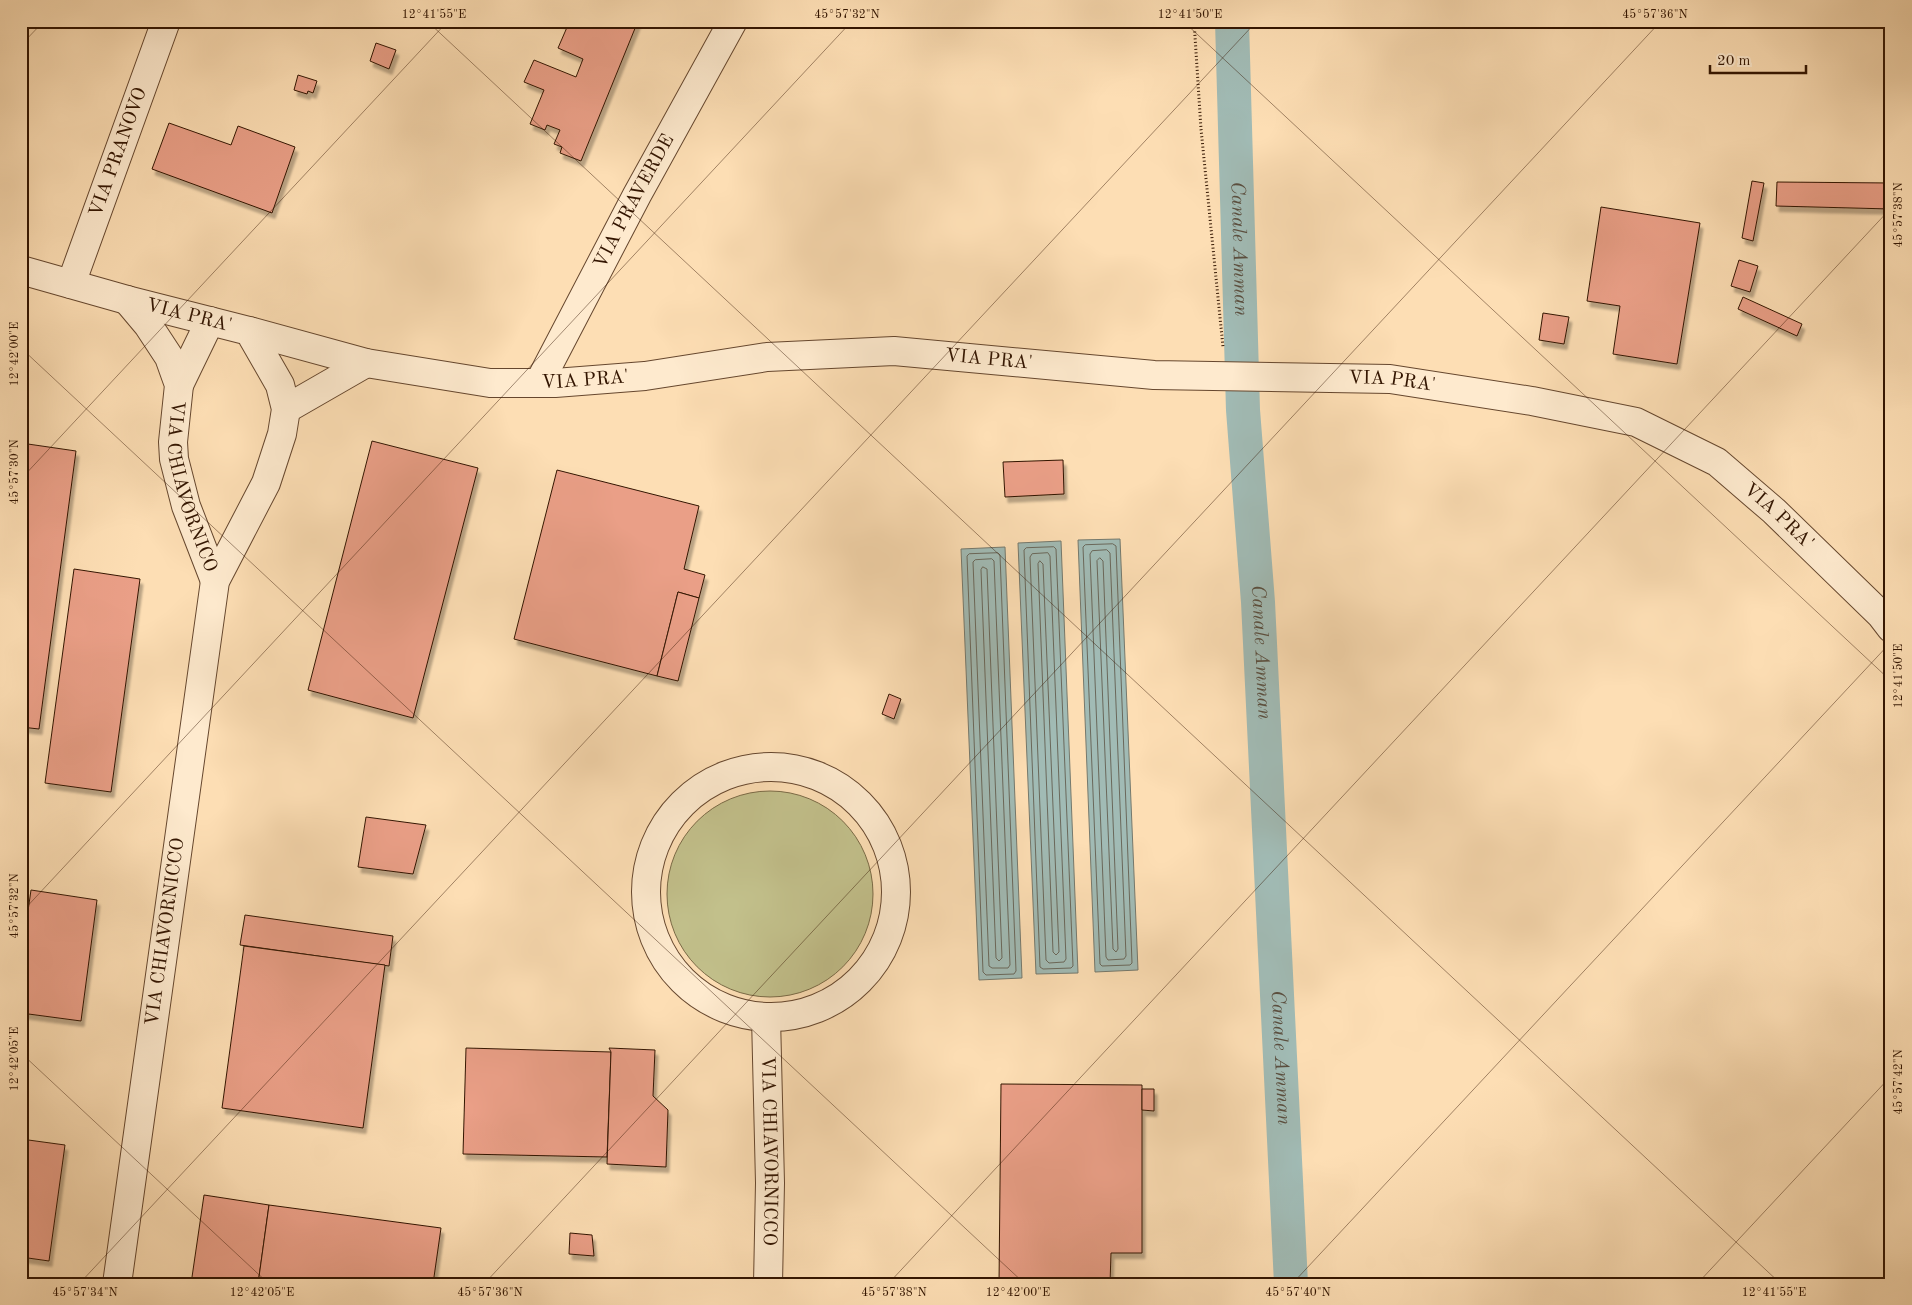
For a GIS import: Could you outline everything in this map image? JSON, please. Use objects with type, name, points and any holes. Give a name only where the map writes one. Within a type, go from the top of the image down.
[{"type":"street","name":"VIA PRANOVO","points":[[71,284],[166,21]]},
{"type":"street","name":"VIA PRAVERDE","points":[[539,383],[637,195],[733,21]]},
{"type":"street","name":"VIA PRA'","points":[[21,270],[366,363],[490,383],[539,383],[645,376],[767,357],[894,351],[1154,375],[1390,379],[1532,401],[1636,422],[1718,462],[1774,511],[1881,615],[1891,628]]},
{"type":"street","name":"VIA CHIAVORNICO","points":[[127,300],[148,325],[170,357],[179,385]]},
{"type":"street","name":"VIA CHIAVORNICO","points":[[210,321],[179,385],[173,442],[174,459],[186,506],[215,580]]},
{"type":"street","name":"VIA CHIAVORNICO","points":[[215,580],[266,483],[282,434],[286,409],[280,385],[249,331]]},
{"type":"street","points":[[286,409],[366,363]]},
{"type":"street","name":"VIA CHIAVORNICCO","points":[[117,1284],[215,580]]},
{"type":"street","points":[[774,767],[813,774],[847,792],[860,804],[879,830],[889,851],[895,876],[896,899],[892,920],[883,946],[868,970],[851,987],[832,1001],[806,1012],[780,1017],[766,1017],[745,1015],[729,1010],[702,996],[682,980],[669,965],[653,936],[648,920],[646,896],[648,868],[656,842],[668,821],[682,803],[710,783],[745,769],[774,767]]},
{"type":"street","name":"VIA CHIAVORNICCO","points":[[766,1017],[770,1183],[768,1284]]},
{"type":"path","points":[[1194,21],[1214,376]]},
{"type":"shaded area","points":[[770,791],[790,793],[809,799],[818,803],[843,821],[861,846],[865,855],[871,874],[873,894],[871,914],[865,933],[861,942],[843,967],[818,985],[809,989],[790,995],[770,997],[750,995],[731,989],[722,985],[697,967],[679,942],[675,933],[669,914],[667,894],[669,874],[675,855],[679,846],[697,821],[722,803],[731,799],[750,793]]},
{"type":"water","points":[[1120,539],[1138,970],[1095,972],[1078,540]]},
{"type":"water","points":[[1061,541],[1078,973],[1036,974],[1018,543]]},
{"type":"water","points":[[1005,547],[1022,978],[979,980],[961,549]]},
{"type":"building","points":[[557,21],[638,21],[581,161],[560,153],[562,147],[554,144],[560,130],[547,125],[545,130],[530,124],[544,90],[524,82],[534,60],[576,77],[583,59],[558,48],[568,25]]},
{"type":"building","points":[[376,43],[396,50],[389,69],[370,61]]},
{"type":"building","points":[[298,75],[317,81],[313,93],[308,91],[307,94],[294,90]]},
{"type":"building","points":[[169,123],[231,145],[238,126],[295,147],[272,213],[152,169]]},
{"type":"building","points":[[1752,181],[1764,183],[1753,241],[1742,238]]},
{"type":"building","points":[[1777,182],[1891,183],[1891,209],[1776,206]]},
{"type":"building","points":[[1601,207],[1700,223],[1677,364],[1613,354],[1620,306],[1587,301]]},
{"type":"building","points":[[1739,260],[1758,266],[1750,292],[1731,286]]},
{"type":"building","points":[[1743,297],[1802,324],[1797,336],[1738,309]]},
{"type":"building","points":[[1543,313],[1569,317],[1564,344],[1539,340]]},
{"type":"building","points":[[372,441],[478,468],[413,718],[308,690]]},
{"type":"building","points":[[21,443],[76,451],[39,729],[21,727]]},
{"type":"building","points":[[1063,460],[1064,494],[1005,497],[1003,462]]},
{"type":"building","points":[[557,470],[699,506],[684,569],[705,575],[699,598],[678,592],[657,676],[514,639]]},
{"type":"building","points":[[74,569],[140,579],[111,792],[45,783]]},
{"type":"building","points":[[678,592],[699,598],[678,681],[657,676]]},
{"type":"building","points":[[889,694],[901,699],[894,719],[882,714]]},
{"type":"building","points":[[366,817],[426,825],[413,874],[358,867]]},
{"type":"building","points":[[31,890],[97,900],[81,1021],[21,1013],[21,960]]},
{"type":"building","points":[[245,915],[393,936],[389,966],[240,945]]},
{"type":"building","points":[[244,946],[385,965],[363,1128],[222,1108]]},
{"type":"building","points":[[466,1048],[611,1052],[607,1157],[463,1154]]},
{"type":"building","points":[[609,1048],[655,1050],[653,1096],[668,1110],[666,1167],[607,1164],[611,1052]]},
{"type":"building","points":[[1001,1084],[1142,1085],[1142,1253],[1111,1253],[1110,1284],[999,1284]]},
{"type":"building","points":[[1142,1089],[1154,1089],[1154,1111],[1142,1110]]},
{"type":"building","points":[[21,1139],[65,1145],[49,1261],[21,1257]]},
{"type":"building","points":[[204,1195],[269,1205],[258,1284],[191,1284]]},
{"type":"building","points":[[269,1205],[441,1228],[433,1284],[258,1284]]},
{"type":"building","points":[[570,1233],[592,1235],[594,1256],[569,1254]]},
{"type":"waterway","name":"Canale Amman","points":[[1232,21],[1243,410],[1258,602],[1291,1284]]}]
